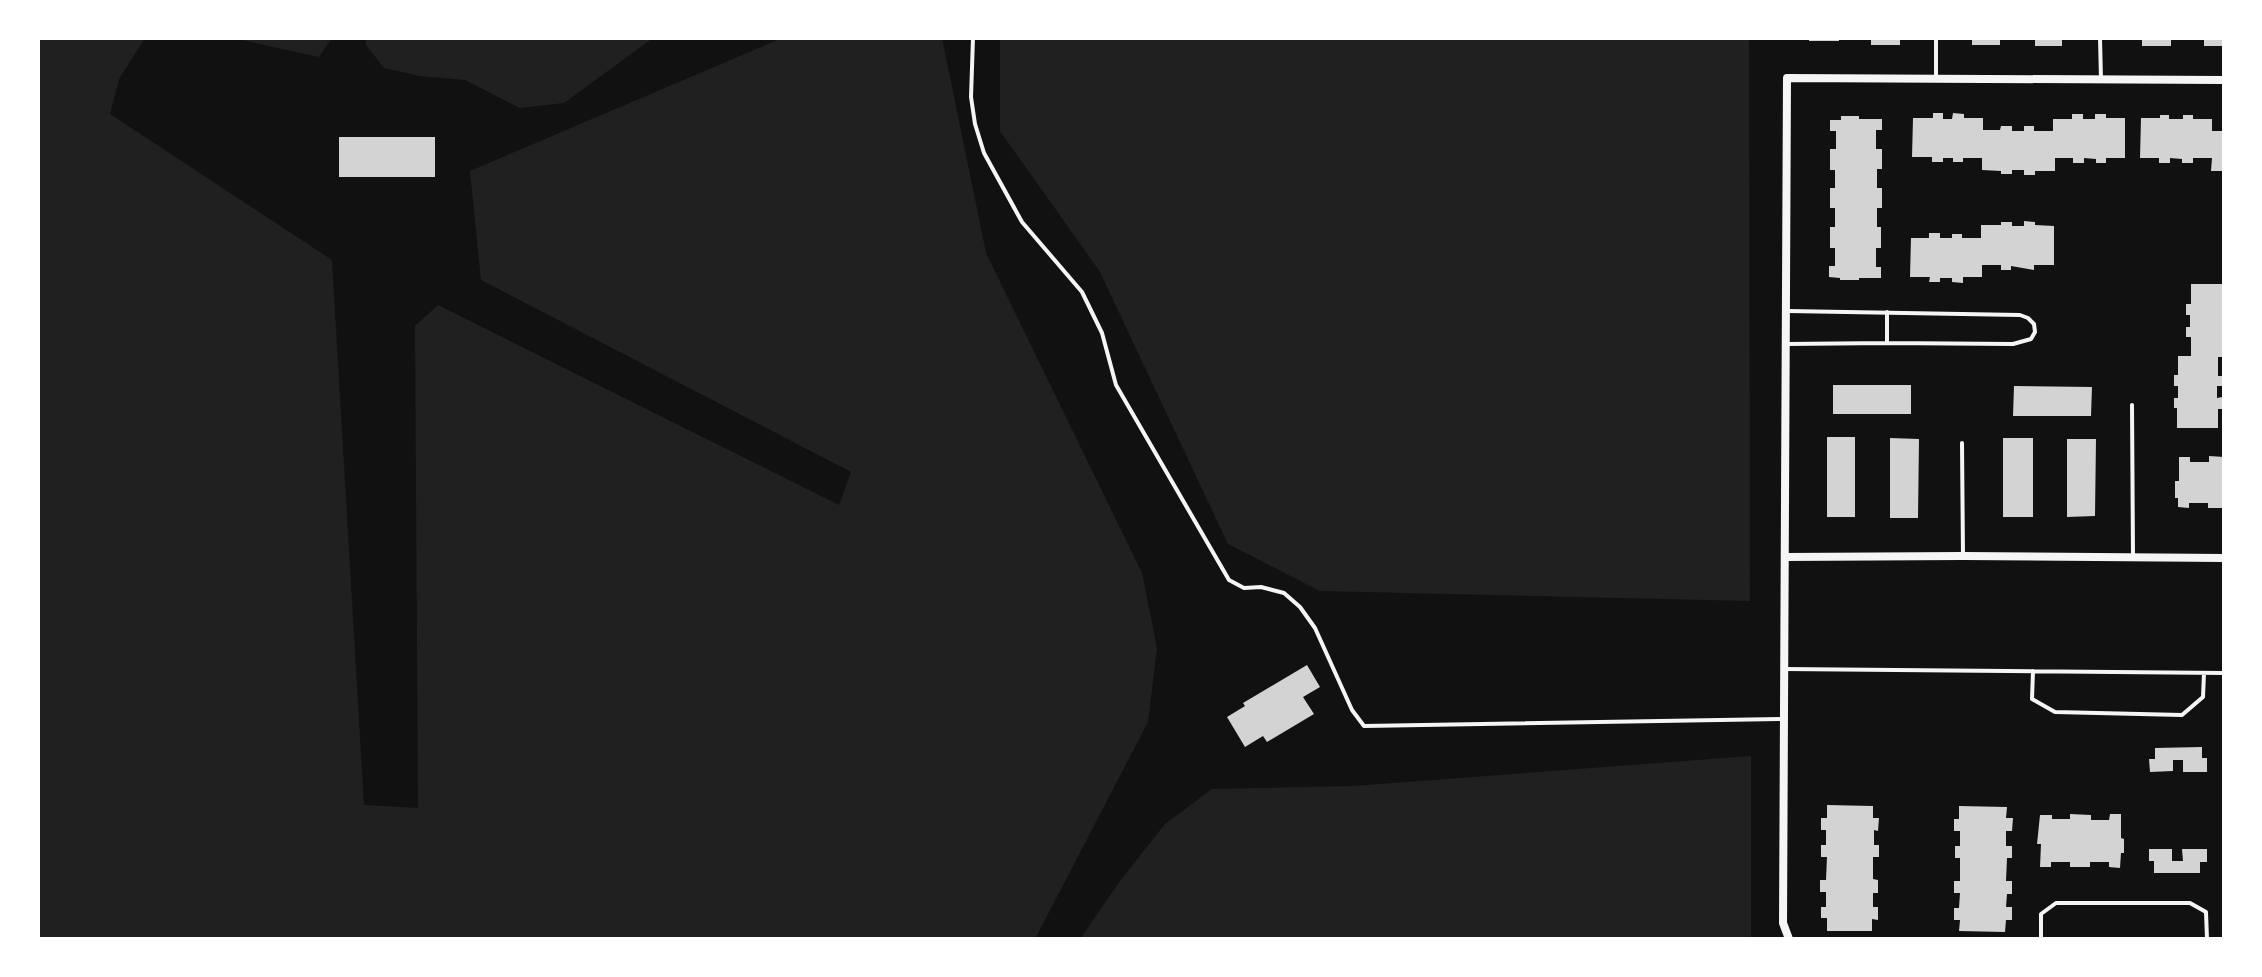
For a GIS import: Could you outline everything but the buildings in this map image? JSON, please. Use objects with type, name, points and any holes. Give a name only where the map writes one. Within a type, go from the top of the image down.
[{"type":"street","points":[[1789,939],[1783,923],[1787,78],[2224,80]]},
{"type":"street","points":[[1785,557],[2224,558]]},
{"type":"lane","points":[[973,38],[971,97],[975,124],[984,153],[997,179],[1022,222],[1082,292],[1102,333],[1116,385],[1229,580],[1244,588],[1261,587],[1284,593],[1300,607],[1315,628],[1352,710],[1364,726],[1784,719]]},
{"type":"lane","points":[[1936,38],[1936,79]]},
{"type":"lane","points":[[2100,38],[2101,80]]},
{"type":"lane","points":[[1786,311],[2020,315],[2034,324],[2035,332],[2031,339],[2013,344],[1786,344]]},
{"type":"lane","points":[[1887,312],[1887,343]]},
{"type":"lane","points":[[2132,405],[2133,558]]},
{"type":"lane","points":[[1962,443],[1963,556]]},
{"type":"lane","points":[[1784,669],[2224,673]]},
{"type":"lane","points":[[2033,671],[2032,699],[2055,712],[2182,715],[2203,697],[2204,672]]},
{"type":"lane","points":[[2041,939],[2041,914],[2056,903],[2190,903],[2206,912],[2207,939]]},
{"type":"shaded area","points":[[38,38],[145,38],[119,79],[110,114],[332,260],[364,805],[418,808],[415,326],[438,305],[839,505],[851,472],[481,280],[470,171],[782,38],[942,38],[986,253],[1142,573],[1157,648],[1148,722],[1035,939],[38,939]]},
{"type":"shaded area","points":[[233,38],[332,38],[319,57]]},
{"type":"shaded area","points":[[366,38],[653,38],[564,103],[520,108],[465,80],[420,76],[384,68],[366,45]]},
{"type":"shaded area","points":[[1000,38],[1749,38],[1750,601],[1320,591],[1228,544],[1100,272],[1000,131]]},
{"type":"shaded area","points":[[1751,756],[1751,939],[1080,939],[1165,824],[1212,789],[1353,786]]}]
